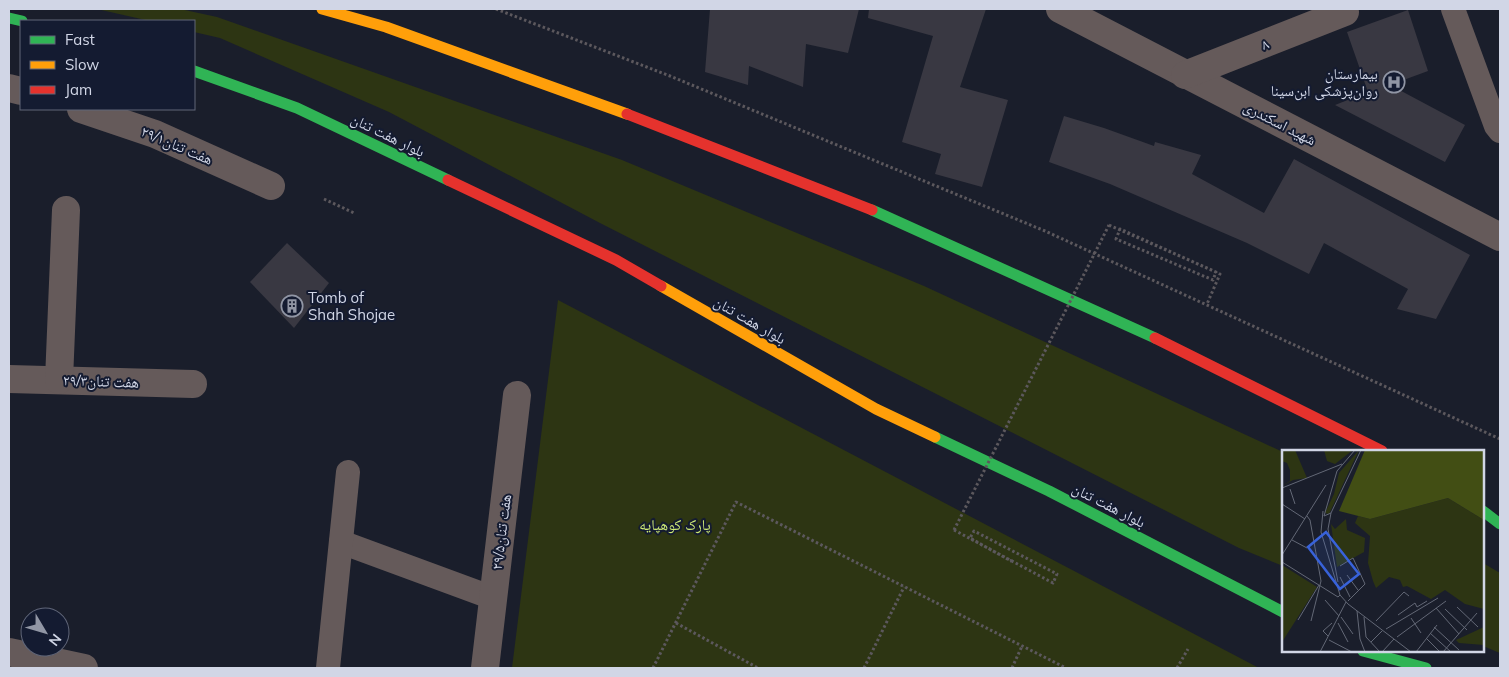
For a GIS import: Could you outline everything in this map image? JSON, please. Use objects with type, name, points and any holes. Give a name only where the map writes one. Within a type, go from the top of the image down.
[{"type":"main road","points":[[322,9],[386,27],[685,135],[896,220],[1143,332],[1380,450]]},
{"type":"main road","name":"بلوار هفت تنان","points":[[195,71],[297,108],[616,260],[876,409],[1049,491],[1282,611]]},
{"type":"main road","points":[[1484,512],[1500,524]]},
{"type":"main road","points":[[1360,652],[1388,668]]},
{"type":"main road","points":[[1367,652],[1426,668]]},
{"type":"street","name":"شهید اسکندری","points":[[1060,9],[1500,237]]},
{"type":"street","name":"۸","points":[[1186,75],[1344,12]]},
{"type":"street","name":"۲۹/۱هفت تنان","points":[[84,110],[155,134],[271,186]]},
{"type":"street","points":[[59,380],[66,210]]},
{"type":"street","name":"۲۹/۳هفت تنان","points":[[9,379],[193,384]]},
{"type":"street","name":"۲۹/۵هفت تنان","points":[[485,668],[517,395]]},
{"type":"street","points":[[9,652],[84,668]]},
{"type":"lane","points":[[1454,9],[1496,126],[1500,132]]},
{"type":"lane","points":[[328,668],[348,472]]},
{"type":"lane","points":[[341,542],[493,598]]},
{"type":"path","points":[[496,9],[670,76],[1044,232],[1207,304],[1500,439]]},
{"type":"path","points":[[324,199],[354,213]]},
{"type":"path","points":[[1012,557],[1011,561],[1003,556],[995,552],[986,547],[970,538],[974,531],[1057,574],[1052,583],[1020,565],[1012,561],[1003,556],[995,552],[987,547],[954,530],[1109,225],[1118,228],[1216,272],[1213,280],[1116,238],[1120,229],[1156,246],[1166,250],[1211,270],[1220,274],[1207,304]]},
{"type":"path","points":[[654,668],[736,502],[1066,668]]},
{"type":"path","points":[[864,668],[904,587]]},
{"type":"path","points":[[676,624],[758,668]]},
{"type":"path","points":[[1012,668],[1022,646]]},
{"type":"path","points":[[1177,668],[1188,649]]},
{"type":"green space","points":[[97,9],[180,9],[217,17],[622,160],[924,286],[1282,452],[1282,566],[1239,548],[600,223],[389,112],[220,38],[195,32],[195,20],[146,20]]},
{"type":"green space","name":"پارک کوهپایه","points":[[558,300],[1259,668],[512,668]]},
{"type":"green space","points":[[1484,564],[1500,573],[1500,653],[1484,646]]},
{"type":"building","points":[[710,9],[859,9],[848,53],[806,44],[803,87],[749,66],[748,85],[705,72]]},
{"type":"building","points":[[869,9],[986,9],[960,87],[1008,100],[982,187],[935,174],[941,154],[902,142],[933,36],[868,18]]},
{"type":"building","points":[[1408,10],[1428,71],[1390,85],[1465,125],[1445,162],[1335,105],[1368,92],[1347,32]]},
{"type":"building","points":[[1064,116],[1154,146],[1155,142],[1201,155],[1192,174],[1264,213],[1294,159],[1470,255],[1436,319],[1397,309],[1408,289],[1324,243],[1309,274],[1247,243],[1110,184],[1049,162]]},
{"type":"building","name":"Tomb of Shah Shojae","points":[[287,243],[329,283],[294,328],[250,282]]},
{"type":"traffic: fast","points":[[9,18],[20,21]]},
{"type":"traffic: fast","points":[[195,71],[297,108],[448,180]]},
{"type":"traffic: fast","points":[[872,210],[1155,338]]},
{"type":"traffic: fast","points":[[935,437],[1049,491],[1282,611]]},
{"type":"traffic: fast","points":[[1484,512],[1500,524]]},
{"type":"traffic: fast","points":[[1367,652],[1426,668]]},
{"type":"traffic: slow","points":[[322,9],[386,27],[627,114]]},
{"type":"traffic: slow","points":[[661,286],[876,409],[935,437]]},
{"type":"traffic: jam","points":[[627,114],[872,210]]},
{"type":"traffic: jam","points":[[448,180],[616,260],[661,286]]},
{"type":"traffic: jam","points":[[1155,338],[1380,450]]},
{"type":"place","name":"بیمارستان روان‌پزشکی ابن‌سینا","points":[[1394,82]]},
{"type":"place","name":"Tomb of Shah Shojae","points":[[292,306]]}]
